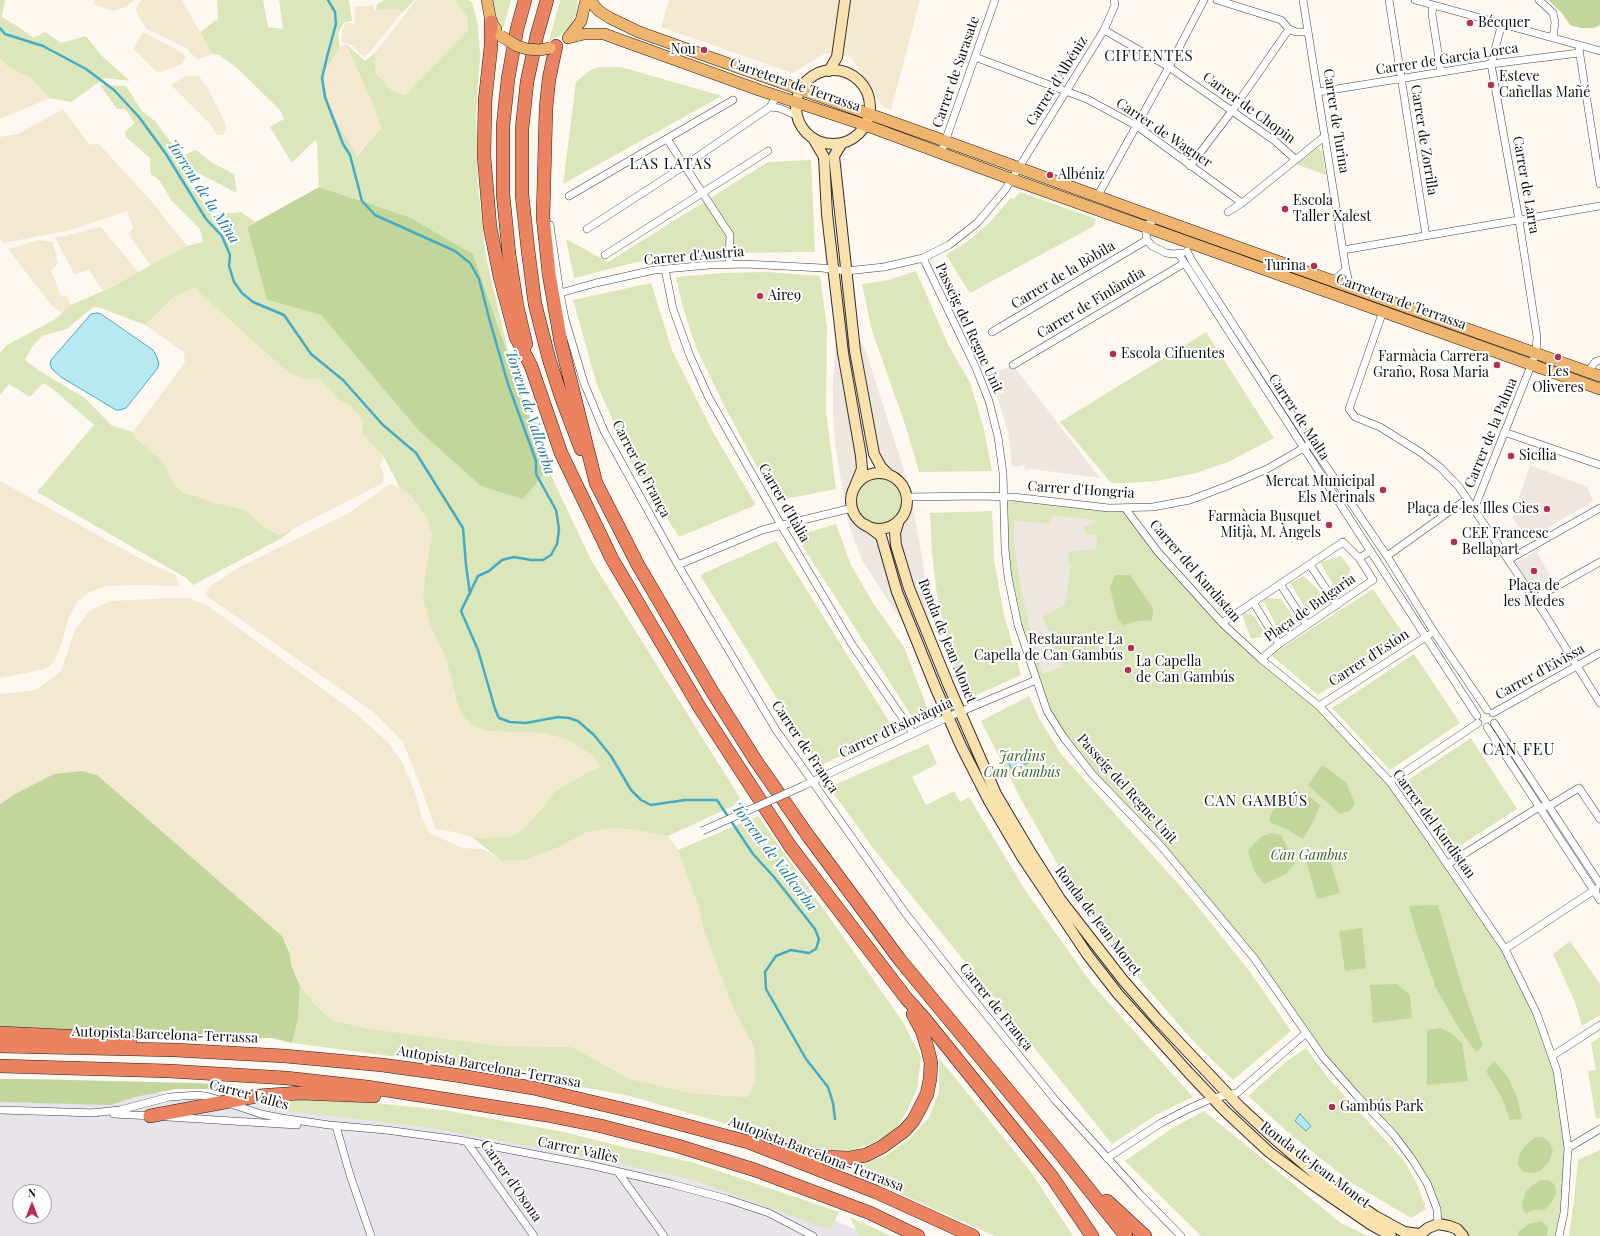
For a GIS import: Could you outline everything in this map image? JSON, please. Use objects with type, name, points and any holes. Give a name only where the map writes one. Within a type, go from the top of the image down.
[{"type":"highway","points":[[525,0],[516,29],[508,79],[503,126],[503,194],[509,254],[517,306],[531,366],[564,459],[612,559],[663,648],[704,715],[790,846],[906,998],[924,1018],[1052,1177],[1092,1236]]},
{"type":"highway","points":[[547,0],[536,35],[527,82],[522,129],[522,195],[535,304],[548,358],[562,399],[596,483],[638,565],[713,693],[756,761],[809,838],[900,960],[1063,1157],[1126,1236]]},
{"type":"highway","points":[[491,22],[491,46],[484,122],[486,194],[494,252],[511,322],[516,337],[531,366]]},
{"type":"highway","points":[[553,46],[546,108],[543,217],[545,241],[566,364],[596,483]]},
{"type":"highway","points":[[748,1142],[821,1158],[850,1158],[866,1155],[882,1147],[904,1131],[913,1121],[926,1094],[930,1079],[931,1063],[926,1040],[906,998]]},
{"type":"highway","points":[[0,1033],[106,1038],[175,1050]]},
{"type":"highway","name":"Autopista Barcelona-Terrassa","points":[[0,1046],[175,1050],[285,1056],[382,1065],[455,1075],[540,1090],[643,1114],[748,1142],[876,1192],[973,1236]]},
{"type":"highway","points":[[0,1066],[94,1068],[246,1075],[366,1087],[546,1115],[602,1126],[678,1146],[755,1170],[870,1213],[918,1236]]},
{"type":"highway","points":[[150,1116],[257,1096],[300,1093],[444,1098]]},
{"type":"highway","points":[[1063,1157],[1123,1217],[1145,1236]]},
{"type":"main road","points":[[486,1],[491,22],[501,36],[517,46],[527,49],[540,50],[553,46],[568,38],[581,21],[588,0]]},
{"type":"main road","name":"Carretera de Terrassa","points":[[588,0],[610,18],[640,32],[799,87],[867,120],[941,153],[1383,312],[1600,388]]},
{"type":"main road","name":"Carretera de Terrassa","points":[[568,38],[584,34],[604,34],[796,102],[945,141],[1156,218],[1191,242],[1333,281],[1600,376]]},
{"type":"main road","points":[[777,96],[799,87]]},
{"type":"street","points":[[829,71],[837,57],[845,0]]},
{"type":"street","name":"Carrer de Sarasate","points":[[941,153],[995,0]]},
{"type":"street","points":[[1097,196],[1137,126],[1204,0]]},
{"type":"street","points":[[1217,0],[1281,20],[1289,29],[1296,32],[1308,32]]},
{"type":"street","name":"Carrer de Turina","points":[[1303,0],[1346,270],[1350,287]]},
{"type":"street","name":"Carrer de Zorrilla","points":[[1389,0],[1426,236]]},
{"type":"street","points":[[1415,0],[1600,51]]},
{"type":"street","points":[[1538,0],[1553,13],[1555,22],[1553,37]]},
{"type":"street","name":"Carrer d'Albéniz","points":[[1019,168],[1104,30],[1114,3]]},
{"type":"street","points":[[1433,5],[1432,14],[1441,72]]},
{"type":"street","name":"Carrer de Larra","points":[[1502,23],[1491,64],[1519,220],[1537,337],[1536,353]]},
{"type":"street","points":[[1190,166],[1232,111],[1289,29]]},
{"type":"street","name":"Carrer de Chopin","points":[[1104,30],[1169,67],[1275,141],[1295,159]]},
{"type":"street","points":[[1578,45],[1600,184]]},
{"type":"street","name":"Carrer de García Lorca","points":[[1318,92],[1491,64],[1579,53]]},
{"type":"street","points":[[837,57],[843,72]]},
{"type":"street","name":"Carrer de Wagner","points":[[975,57],[1087,98],[1137,126],[1242,203]]},
{"type":"street","points":[[813,138],[826,144],[842,143],[855,137],[867,120],[869,101],[863,87],[852,76],[843,72],[829,71],[814,76],[799,87],[796,102],[796,114],[801,125],[813,138],[824,157],[827,214],[843,353],[862,456],[862,469],[851,499],[852,508],[860,521],[866,525],[875,528],[887,527],[899,520],[906,507],[907,497],[903,486],[889,475],[876,461],[855,351],[834,156],[842,143]]},
{"type":"street","points":[[587,229],[684,166],[770,107],[777,96]]},
{"type":"street","points":[[569,196],[733,100]]},
{"type":"street","points":[[770,107],[779,108],[796,114]]},
{"type":"street","points":[[1228,212],[1242,203],[1325,136]]},
{"type":"street","points":[[667,139],[730,235],[728,264]]},
{"type":"street","points":[[605,255],[768,151]]},
{"type":"street","points":[[833,270],[846,271],[884,267],[923,258],[949,245],[977,223],[1005,190],[1019,168]]},
{"type":"street","name":"Carrer de França","points":[[544,196],[549,217],[565,319],[584,383],[604,431],[678,564],[776,730],[906,914],[1056,1101],[1140,1194],[1181,1236]]},
{"type":"street","points":[[1343,250],[1600,206]]},
{"type":"street","points":[[1156,218],[1145,226],[1146,240],[1152,246],[1166,253],[1178,253],[1191,242]]},
{"type":"street","name":"Carrer de la Bòbila","points":[[992,332],[1146,240]]},
{"type":"street","name":"Carrer de Malta","points":[[1191,242],[1192,261],[1386,556],[1434,632],[1490,712]]},
{"type":"street","name":"Carrer de Malta","points":[[1178,253],[1183,264],[1372,550],[1478,720]]},
{"type":"street","name":"Passeig del Regne Unit","points":[[923,258],[976,368],[989,401],[998,437],[1003,474],[1005,549],[1008,577],[1018,625],[1047,712],[1064,738],[1092,774],[1161,846],[1249,952],[1328,1063],[1394,1135],[1412,1159],[1429,1189],[1437,1209],[1438,1224]]},
{"type":"street","name":"Carrer d'Austria","points":[[560,294],[596,283],[664,269],[745,264],[833,270]]},
{"type":"street","name":"Carrer de Finlàndia","points":[[1013,365],[1183,264]]},
{"type":"street","name":"Carrer d'Itàlia","points":[[664,269],[673,308],[690,356],[708,396],[851,643],[913,733]]},
{"type":"street","points":[[1333,281],[1346,270]]},
{"type":"street","points":[[1383,312],[1349,409],[1355,417],[1380,427],[1420,452],[1441,468],[1459,487],[1474,509]]},
{"type":"street","name":"Carrer de la Palma","points":[[1536,353],[1474,509],[1534,599],[1600,703]]},
{"type":"street","points":[[1588,372],[1595,362],[1600,360]]},
{"type":"street","points":[[1504,432],[1600,465]]},
{"type":"street","name":"Carrer d'Hongria","points":[[907,497],[980,496],[1109,508],[1153,507],[1190,500],[1267,469],[1311,444]]},
{"type":"street","points":[[855,486],[861,479],[870,474],[880,473],[889,475]]},
{"type":"street","points":[[1386,556],[1467,499]]},
{"type":"street","points":[[678,564],[736,540],[782,525],[852,508]]},
{"type":"street","name":"Carrer del Kurdistan","points":[[1125,508],[1158,552],[1222,623],[1261,658],[1319,706],[1390,782],[1448,864],[1505,949],[1537,1014],[1557,1071],[1568,1148],[1564,1213],[1559,1236]]},
{"type":"street","points":[[1508,560],[1600,508]]},
{"type":"street","name":"Ronda de Jean Monet","points":[[899,520],[895,533],[895,542],[909,588],[960,712],[996,794],[1060,898],[1128,986],[1198,1064],[1228,1095],[1278,1142],[1320,1178],[1375,1216],[1404,1232],[1419,1235]]},
{"type":"street","name":"Ronda de Jean Monet","points":[[866,525],[881,536],[897,592],[948,717],[988,801],[1022,857],[1087,954],[1146,1026],[1213,1098],[1269,1152],[1363,1220],[1391,1236]]},
{"type":"street","name":"Plaça de Bulgaria","points":[[1222,623],[1343,542],[1359,558],[1373,580],[1279,644],[1261,658]]},
{"type":"street","name":"Plaça de Bulgaria","points":[[1359,558],[1372,550]]},
{"type":"street","points":[[1534,599],[1600,562]]},
{"type":"street","points":[[1310,564],[1337,605]]},
{"type":"street","points":[[1280,584],[1307,625]]},
{"type":"street","points":[[1253,602],[1279,644]]},
{"type":"street","name":"Carrer d'Estòn","points":[[1319,706],[1434,632]]},
{"type":"street","name":"Carrer d'Eivissa","points":[[1490,712],[1600,653]]},
{"type":"street","name":"Carrer d'Eslovàquia","points":[[702,831],[812,782],[948,717],[1036,680]]},
{"type":"street","points":[[1390,782],[1478,720],[1481,711],[1490,712],[1495,718],[1490,725],[1483,727],[1478,720]]},
{"type":"street","points":[[1490,725],[1549,806],[1598,887],[1600,900]]},
{"type":"street","points":[[1490,725],[1539,807],[1598,887]]},
{"type":"street","points":[[1448,864],[1539,807],[1549,806],[1579,788],[1600,819]]},
{"type":"street","points":[[1505,949],[1598,887]]},
{"type":"street","points":[[1552,1056],[1600,1025]]},
{"type":"street","points":[[1107,1158],[1161,1122],[1213,1098],[1237,1093],[1306,1033]]},
{"type":"street","name":"Carrer Vallès","points":[[91,1113],[120,1110],[159,1099],[198,1095],[210,1097],[261,1114],[333,1126]]},
{"type":"street","name":"Carrer Vallès","points":[[0,1110],[150,1116],[304,1126],[333,1126],[386,1130],[466,1141],[618,1172],[727,1199],[769,1213],[813,1236]]},
{"type":"street","points":[[333,1126],[371,1236]]},
{"type":"street","points":[[1568,1148],[1600,1129]]},
{"type":"street","name":"Carrer d'Osona","points":[[466,1141],[534,1236]]},
{"type":"street","points":[[618,1172],[664,1236]]},
{"type":"street","points":[[1419,1235],[1428,1228],[1438,1224],[1456,1229],[1463,1236]]},
{"type":"shaded area","points":[[94,0],[135,0],[126,7],[112,11],[93,4]]},
{"type":"shaded area","points":[[142,0],[182,0],[212,54],[198,60],[186,48],[147,29],[138,16],[136,10],[138,4]]},
{"type":"shaded area","points":[[416,0],[454,0],[467,16],[468,30],[405,95],[392,91],[375,72],[375,53]]},
{"type":"shaded area","points":[[669,0],[920,0],[891,110],[883,107],[851,57],[826,53],[792,73],[661,27]]},
{"type":"shaded area","points":[[374,5],[374,10],[398,9],[402,13],[370,52],[364,57],[350,44],[341,42],[342,30],[346,23],[355,24],[354,7]]},
{"type":"shaded area","points":[[143,32],[181,52],[186,57],[182,64],[158,73],[133,49]]},
{"type":"shaded area","points":[[346,44],[372,102],[381,128],[356,156],[329,108],[322,78],[340,47]]},
{"type":"shaded area","points":[[0,58],[7,66],[32,79],[50,98],[0,119]]},
{"type":"shaded area","points":[[186,76],[199,76],[208,89],[225,122],[226,129],[223,135],[217,135],[211,125],[171,85]]},
{"type":"shaded area","points":[[63,109],[90,145],[98,143],[152,202],[187,246],[151,266],[128,234],[133,228],[127,211],[72,230],[3,243],[0,239],[0,137],[18,134]]},
{"type":"shaded area","points":[[101,227],[139,273],[103,291],[89,270],[74,274],[55,238]]},
{"type":"shaded area","points":[[39,240],[53,242],[58,264],[51,270],[61,296],[66,295],[71,305],[62,313],[52,306],[8,249]]},
{"type":"shaded area","points":[[195,288],[291,374],[306,380],[318,378],[342,403],[349,404],[362,420],[364,434],[384,457],[380,465],[384,476],[383,483],[279,535],[261,525],[246,510],[212,502],[184,493],[175,486],[164,463],[134,436],[133,432],[185,362],[184,352],[145,325],[171,299],[183,292]]},
{"type":"shaded area","points":[[838,311],[861,456],[851,499],[852,508],[860,521],[881,536],[918,647],[862,560],[848,523],[835,443],[833,411],[833,381]]},
{"type":"shaded area","points":[[851,318],[866,352],[910,489],[922,558],[930,617],[931,642],[895,542],[899,520],[906,507],[907,497],[903,486],[881,467]]},
{"type":"shaded area","points":[[1013,365],[1100,478],[1031,469],[1025,471],[1024,465],[1012,467],[1008,431],[990,375]]},
{"type":"shaded area","name":"Plaça de les Illes Cies","points":[[1530,465],[1587,487],[1593,501],[1529,539],[1512,518]]},
{"type":"shaded area","points":[[0,481],[143,560],[176,575],[179,586],[107,586],[90,592],[78,601],[69,617],[61,645],[54,662],[46,669],[0,678]]},
{"type":"shaded area","points":[[390,484],[400,488],[410,495],[427,518],[432,535],[427,563],[430,625],[446,659],[459,709],[471,725],[486,731],[544,733],[568,740],[592,755],[600,767],[586,773],[557,790],[524,829],[509,837],[473,838],[454,832],[435,829],[403,742],[372,711],[205,595],[209,587],[236,569],[349,513]]},
{"type":"shaded area","points":[[1052,515],[1095,520],[1096,523],[1084,527],[1084,530],[1086,534],[1097,535],[1097,542],[1096,549],[1069,552],[1068,564],[1071,566],[1065,605],[1042,617],[1053,640],[1051,658],[1058,660],[1063,667],[1042,674],[1030,630],[1020,584],[1014,541],[1014,520],[1050,524]]},
{"type":"shaded area","name":"Plaça de les Medes","points":[[1536,551],[1552,579],[1532,590],[1516,563]]},
{"type":"shaded area","points":[[189,598],[208,606],[353,711],[389,743],[403,764],[415,793],[422,818],[430,833],[462,848],[483,849],[502,861],[525,860],[557,848],[587,832],[613,828],[636,830],[668,836],[678,850],[697,903],[705,934],[734,1010],[754,1047],[755,1084],[747,1097],[692,1093],[630,1079],[572,1047],[503,1046],[370,1029],[334,1021],[318,1008],[300,986],[291,965],[289,949],[282,936],[15,794],[0,804],[0,694],[36,690],[61,671],[75,630],[90,610],[111,601]]},
{"type":"shaded area","points":[[0,1089],[128,1091],[343,1104],[445,1117],[796,1204],[871,1236],[0,1236]]},
{"type":"green space","points":[[0,0],[5,0],[2,17],[22,29],[33,38],[45,32],[61,43],[86,36],[101,55],[130,81],[105,78],[71,102],[50,98],[32,79],[7,66],[0,58]]},
{"type":"green space","points":[[217,0],[263,0],[268,27],[283,29],[279,0],[349,0],[352,21],[345,22],[338,33],[340,47],[323,75],[329,108],[357,156],[381,128],[372,102],[346,44],[365,61],[375,53],[375,72],[392,91],[405,95],[468,30],[467,16],[454,0],[468,0],[472,2],[478,25],[480,56],[476,116],[478,187],[486,257],[510,359],[473,254],[409,217],[319,187],[317,143],[315,140],[292,163],[270,127],[284,119],[280,110],[237,68],[219,55],[212,54],[200,32],[218,19]]},
{"type":"green space","points":[[386,0],[414,0],[402,13],[398,9],[376,10],[377,4]]},
{"type":"green space","points":[[493,0],[511,0],[503,28],[496,17]]},
{"type":"green space","points":[[560,0],[578,0],[576,14],[566,30],[559,36],[549,41]]},
{"type":"green space","points":[[1548,0],[1600,0],[1600,25],[1594,28],[1581,28],[1570,25],[1561,12]]},
{"type":"green space","points":[[598,67],[621,67],[722,96],[563,184],[576,82],[589,71]]},
{"type":"green space","points":[[100,85],[126,86],[142,111],[155,121],[181,156],[196,150],[211,162],[234,174],[237,193],[196,172],[185,179],[213,215],[241,212],[255,222],[247,227],[267,300],[321,315],[419,431],[481,486],[523,498],[548,469],[591,560],[740,798],[733,806],[668,836],[636,830],[613,828],[587,832],[557,848],[525,860],[502,861],[473,838],[509,837],[524,829],[557,790],[586,773],[600,767],[592,755],[568,740],[544,733],[486,731],[471,725],[459,709],[446,659],[430,625],[423,596],[432,535],[427,518],[410,495],[400,488],[384,457],[363,434],[362,420],[349,404],[342,403],[318,378],[306,380],[291,374],[195,288],[183,292],[171,299],[145,325],[101,308],[93,307],[67,329],[42,336],[32,347],[25,360],[38,370],[85,398],[111,425],[133,432],[134,436],[164,463],[175,486],[184,493],[212,502],[246,510],[261,525],[279,535],[293,529],[282,538],[193,585],[186,578],[37,492],[94,425],[53,389],[43,383],[30,397],[9,384],[0,395],[0,353],[7,345],[54,320],[71,305],[112,287],[187,246],[203,242],[200,229],[171,200],[159,180],[151,174],[150,158],[126,137],[125,132],[135,123],[125,109],[117,109]]},
{"type":"green space","points":[[1317,148],[1322,151],[1326,175],[1296,164]]},
{"type":"green space","points":[[811,160],[815,252],[716,253],[637,262],[574,278],[566,239],[608,262],[768,162]]},
{"type":"green space","points":[[319,187],[409,217],[473,254],[548,469],[523,499],[481,486],[419,431],[321,315],[267,300],[247,227]]},
{"type":"green space","points":[[1020,192],[1096,219],[1094,226],[970,293],[946,255],[968,241],[992,220],[1011,198],[1014,199]]},
{"type":"green space","points":[[916,271],[948,344],[970,383],[983,425],[992,471],[919,472],[906,427],[872,331],[862,284],[889,280]]},
{"type":"green space","points":[[767,272],[820,276],[827,328],[826,411],[836,489],[775,501],[725,407],[697,350],[683,308],[676,277],[722,273]]},
{"type":"green space","points":[[651,283],[672,350],[714,434],[756,505],[679,537],[634,467],[597,385],[573,300]]},
{"type":"green space","points":[[1206,332],[1274,438],[1228,462],[1196,473],[1157,481],[1111,483],[1060,422]]},
{"type":"green space","points":[[879,476],[888,478],[899,487],[904,501],[902,510],[893,521],[879,526],[870,524],[859,515],[854,501],[856,492],[865,481]]},
{"type":"green space","name":"Can Gambus","points":[[1003,497],[1125,508],[1222,623],[1319,706],[1390,782],[1518,973],[1557,1071],[1568,1148],[1559,1236],[1463,1236],[1438,1224],[1437,1209],[1412,1159],[1323,1057],[1254,958],[1064,738],[1042,699],[1008,577]]},
{"type":"green space","points":[[992,511],[994,560],[1004,615],[1021,675],[970,698],[951,655],[937,595],[932,553],[930,513]]},
{"type":"green space","points":[[836,524],[851,565],[873,603],[904,647],[930,715],[916,723],[796,536]]},
{"type":"green space","points":[[776,541],[895,731],[819,766],[700,575]]},
{"type":"green space","points":[[1341,556],[1351,569],[1339,595],[1320,562]]},
{"type":"green space","points":[[1115,575],[1130,575],[1153,608],[1152,620],[1139,621],[1123,625],[1118,620],[1110,588]]},
{"type":"green space","points":[[1304,576],[1322,594],[1309,614],[1290,583]]},
{"type":"green space","points":[[1373,589],[1406,638],[1318,695],[1271,655]]},
{"type":"green space","points":[[1262,598],[1281,599],[1292,616],[1282,637]]},
{"type":"green space","points":[[1241,611],[1254,616],[1266,636],[1251,639]]},
{"type":"green space","points":[[1414,654],[1460,723],[1390,770],[1332,708]]},
{"type":"green space","name":"Jardins Can Gambús","points":[[1029,696],[1040,720],[1061,754],[1190,897],[1250,972],[1291,1031],[1233,1080],[1196,1044],[1139,979],[1062,872],[1022,801],[981,721]]},
{"type":"green space","points":[[1471,738],[1517,809],[1452,851],[1402,784]]},
{"type":"green space","points":[[928,744],[937,764],[912,777],[926,805],[954,791],[960,802],[969,797],[1025,890],[1092,984],[1193,1097],[1156,1115],[1112,1144],[873,848],[829,787]]},
{"type":"green space","points":[[1322,765],[1346,782],[1355,804],[1350,811],[1340,814],[1308,785]]},
{"type":"green space","points":[[82,771],[97,775],[282,936],[290,954],[291,965],[300,986],[298,1019],[292,1043],[272,1038],[228,1039],[146,1033],[98,1035],[0,1033],[0,804],[15,794],[54,774]]},
{"type":"green space","points":[[1287,792],[1302,797],[1308,795],[1320,805],[1313,822],[1303,839],[1270,822],[1270,815]]},
{"type":"green space","points":[[758,816],[903,1022],[921,1057],[917,1089],[907,1111],[895,1131],[875,1142],[853,1150],[830,1151],[796,1144],[630,1096],[487,1069],[292,1043],[298,1019],[300,986],[318,1008],[334,1021],[370,1029],[503,1046],[572,1047],[630,1079],[692,1093],[747,1097],[755,1083],[754,1047],[734,1010],[705,934],[697,903],[678,850]]},
{"type":"green space","points":[[1271,833],[1281,835],[1295,864],[1286,874],[1264,884],[1254,871],[1248,850],[1261,837]]},
{"type":"green space","points":[[1328,853],[1340,893],[1317,899],[1306,860]]},
{"type":"green space","points":[[1438,905],[1461,984],[1483,1046],[1476,1052],[1458,1027],[1436,988],[1417,935],[1409,906]]},
{"type":"green space","points":[[1362,928],[1366,968],[1345,971],[1339,931]]},
{"type":"green space","points":[[1570,941],[1600,984],[1600,1015],[1582,1026],[1575,1002],[1553,954]]},
{"type":"green space","points":[[1397,984],[1410,995],[1412,1018],[1373,1023],[1370,985]]},
{"type":"green space","points":[[1440,1028],[1451,1033],[1462,1043],[1468,1081],[1427,1085],[1427,1030]]},
{"type":"green space","points":[[1600,1037],[1600,1118],[1596,1119],[1588,1071],[1596,1070],[1591,1043]]},
{"type":"green space","points":[[1306,1048],[1329,1079],[1407,1165],[1418,1186],[1426,1209],[1411,1218],[1352,1183],[1290,1134],[1248,1096],[1287,1061]]},
{"type":"green space","points":[[939,1058],[1031,1172],[1073,1236],[995,1236],[845,1169],[846,1163],[882,1158],[909,1139],[929,1118],[939,1092]]},
{"type":"green space","points":[[1494,1061],[1508,1077],[1517,1097],[1522,1119],[1510,1120],[1502,1098],[1486,1071]]},
{"type":"green space","points":[[0,1079],[233,1084],[220,1089],[176,1089],[135,1097],[111,1105],[0,1102]]},
{"type":"green space","points":[[304,1096],[444,1110],[564,1132],[695,1163],[839,1212],[830,1230],[697,1181],[599,1159],[425,1127],[288,1111],[246,1102]]},
{"type":"green space","points":[[1204,1111],[1341,1223],[1368,1236],[1201,1236],[1125,1161],[1171,1129]]},
{"type":"green space","points":[[1542,1137],[1549,1142],[1553,1151],[1549,1162],[1540,1171],[1532,1173],[1523,1172],[1518,1165],[1519,1156],[1523,1148],[1534,1138]]},
{"type":"green space","points":[[1600,1150],[1600,1236],[1569,1236],[1578,1160]]},
{"type":"green space","points":[[1541,1180],[1549,1180],[1555,1185],[1556,1193],[1552,1202],[1544,1210],[1533,1210],[1527,1213],[1524,1212],[1522,1205],[1525,1193],[1531,1186]]},
{"type":"green space","points":[[850,1217],[891,1236],[859,1236]]},
{"type":"green space","points":[[1541,1221],[1548,1227],[1547,1236],[1518,1236],[1518,1232],[1529,1224]]},
{"type":"water","points":[[91,314],[101,314],[153,350],[159,364],[157,369],[126,408],[120,410],[116,410],[61,377],[52,369],[50,364],[51,360]]},
{"type":"water","points":[[1025,751],[1030,762],[1012,770],[1007,759]]},
{"type":"water","points":[[1300,1114],[1311,1126],[1306,1131],[1295,1121]]},
{"type":"waterway","name":"Torrent de Vallcorba","points":[[328,0],[335,12],[336,24],[322,78],[325,97],[343,144],[350,155],[362,201],[375,215],[455,251],[470,263],[479,279],[508,384],[536,461],[536,474],[556,510],[559,529],[557,544],[551,555],[543,560],[531,560],[514,557],[502,560],[489,571],[478,576],[461,611],[478,650],[499,718],[510,722],[526,723],[558,717],[578,721],[594,735],[611,756],[631,790],[641,800],[651,805],[685,800],[717,800],[753,854],[774,877],[815,929],[819,939],[816,949],[809,953],[791,950],[776,956],[765,972],[766,989],[806,1059],[828,1087],[833,1103],[835,1119]]},
{"type":"waterway","name":"Torrent de la Mina","points":[[0,28],[5,34],[43,46],[86,69],[114,90],[139,117],[166,154],[206,219],[222,236],[230,255],[229,266],[234,282],[242,293],[253,302],[284,315],[311,354],[343,380],[383,425],[416,453],[463,528],[470,594]]},
{"type":"place","name":"Bécquer","points":[[1470,23]]},
{"type":"place","name":"Nou","points":[[704,50]]},
{"type":"place","name":"Esteve Cañellas Mañé","points":[[1491,85]]},
{"type":"place","name":"Albéniz","points":[[1050,175]]},
{"type":"place","name":"Escola Taller Xalest","points":[[1285,209]]},
{"type":"place","name":"Turina","points":[[1314,266]]},
{"type":"place","name":"Aire9","points":[[760,296]]},
{"type":"place","name":"Escola Cifuentes","points":[[1113,354]]},
{"type":"place","name":"Les Oliveres","points":[[1558,357]]},
{"type":"place","name":"Farmàcia Carrera Graño, Rosa Maria","points":[[1497,365]]},
{"type":"place","name":"Sicília","points":[[1511,456]]},
{"type":"place","name":"Mercat Municipal Els Merinals","points":[[1383,490]]},
{"type":"place","name":"Plaça de les Illes Cies","points":[[1547,509]]},
{"type":"place","name":"Farmàcia Busquet Mitjà, M. Àngels","points":[[1329,525]]},
{"type":"place","name":"CEE Francesc Bellapart","points":[[1454,542]]},
{"type":"place","name":"Plaça de les Medes","points":[[1534,571]]},
{"type":"place","name":"Restaurante La Capella de Can Gambús","points":[[1131,648]]},
{"type":"place","name":"La Capella de Can Gambús","points":[[1128,670]]},
{"type":"place","name":"Gambús Park","points":[[1332,1107]]},
{"type":"district","name":"CIFUENTES","points":[[1149,56]]},
{"type":"district","name":"LAS LATAS","points":[[671,164]]},
{"type":"district","name":"CAN FEU","points":[[1519,750]]},
{"type":"district","name":"CAN GAMBÚS","points":[[1256,801]]}]
